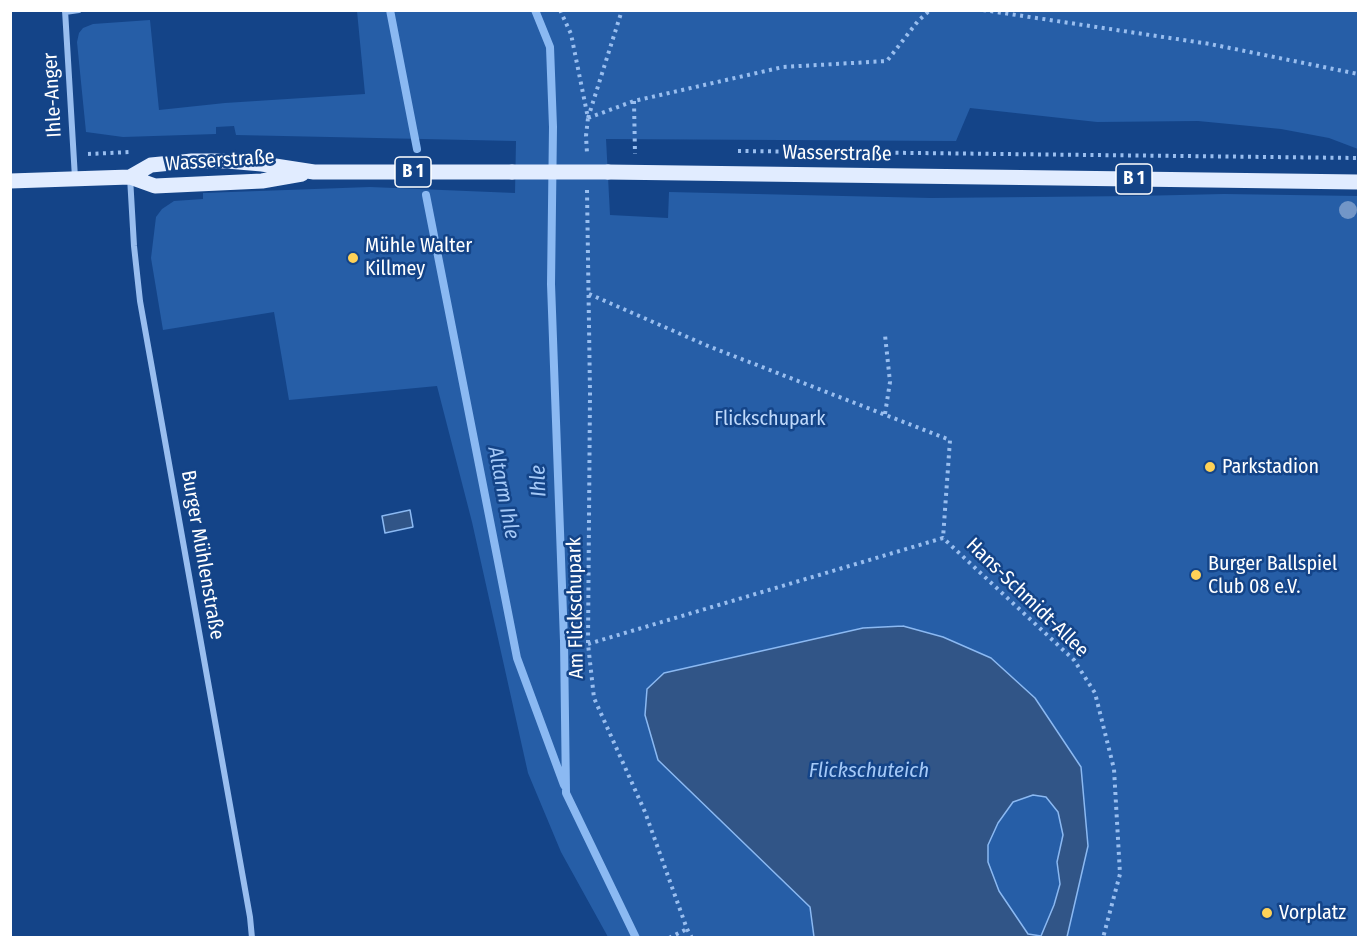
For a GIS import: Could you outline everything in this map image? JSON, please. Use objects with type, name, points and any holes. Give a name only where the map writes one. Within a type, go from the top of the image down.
[{"type":"main road","name":"Wasserstraße","points":[[130,177],[152,165],[192,161],[227,161],[314,172],[635,172],[1359,182]]},
{"type":"main road","name":"Wasserstraße","points":[[10,181],[130,177],[155,186],[262,181],[314,172]]},
{"type":"street","points":[[65,11],[79,10]]},
{"type":"street","name":"Ihle-Anger","points":[[65,11],[75,178]]},
{"type":"street","name":"Burger Mühlenstraße","points":[[130,177],[140,301],[252,938]]},
{"type":"path","points":[[622,10],[588,118],[634,101],[783,67],[887,61],[918,21],[930,10]]},
{"type":"path","points":[[983,10],[1210,44],[1359,74]]},
{"type":"path","points":[[634,101],[635,172]]},
{"type":"path","points":[[1090,155],[1359,158]]},
{"type":"path","name":"Am Flickschupark","points":[[692,938],[645,812],[594,698],[588,644],[589,294],[708,346],[885,414]]},
{"type":"path","points":[[885,335],[890,382],[885,414],[950,440],[943,538]]},
{"type":"path","name":"Hans-Schmidt-Allee","points":[[588,644],[943,538],[1074,660],[1095,693],[1114,769],[1120,874],[1103,938]]},
{"type":"path","points":[[669,938],[687,929]]},
{"type":"green space","name":"Flickschupark","points":[[357,11],[1358,11],[1358,149],[1329,138],[1281,129],[1198,121],[1097,122],[970,108],[956,141],[606,139],[610,215],[668,218],[669,192],[931,198],[1224,194],[1358,196],[1358,937],[1067,937],[1088,846],[991,658],[943,637],[903,626],[863,628],[664,673],[658,760],[810,907],[814,937],[608,937],[561,852],[528,773],[472,522],[437,386],[289,400],[274,312],[163,330],[151,258],[156,217],[162,209],[174,201],[203,199],[203,193],[370,187],[515,193],[516,141],[236,135],[234,126],[216,127],[216,134],[123,137],[86,132],[77,42],[83,28],[93,24],[150,20],[159,110],[225,103],[365,94]]},
{"type":"green space","points":[[1033,795],[1046,797],[1058,812],[1063,835],[1057,862],[1060,884],[1041,936],[1028,934],[999,891],[988,862],[988,845],[998,823],[1013,802]]},
{"type":"water","points":[[410,510],[413,527],[385,533],[382,516]]},
{"type":"water","name":"Flickschuteich","points":[[903,626],[943,637],[991,658],[1035,698],[1081,767],[1088,846],[1067,937],[814,937],[810,907],[658,760],[645,715],[647,689],[664,673],[863,628]],"holes":[[[1033,795],[1046,797],[1058,812],[1063,835],[1057,862],[1060,884],[1041,936],[1028,934],[999,891],[988,862],[988,845],[998,823],[1013,802]]]},
{"type":"waterway","name":"Altarm Ihle","points":[[390,10],[417,149]]},
{"type":"waterway","name":"Ihle","points":[[535,10],[550,47],[553,127],[551,284],[564,641],[566,793],[636,938]]},
{"type":"waterway","name":"Altarm Ihle","points":[[426,195],[517,658],[564,785]]},
{"type":"place","name":"Mühle Walter Killmey","points":[[353,258]]},
{"type":"place","name":"Parkstadion","points":[[1210,467]]},
{"type":"place","name":"Burger Ballspiel Club 08 e.V.","points":[[1196,575]]},
{"type":"place","name":"Vorplatz","points":[[1267,913]]}]
